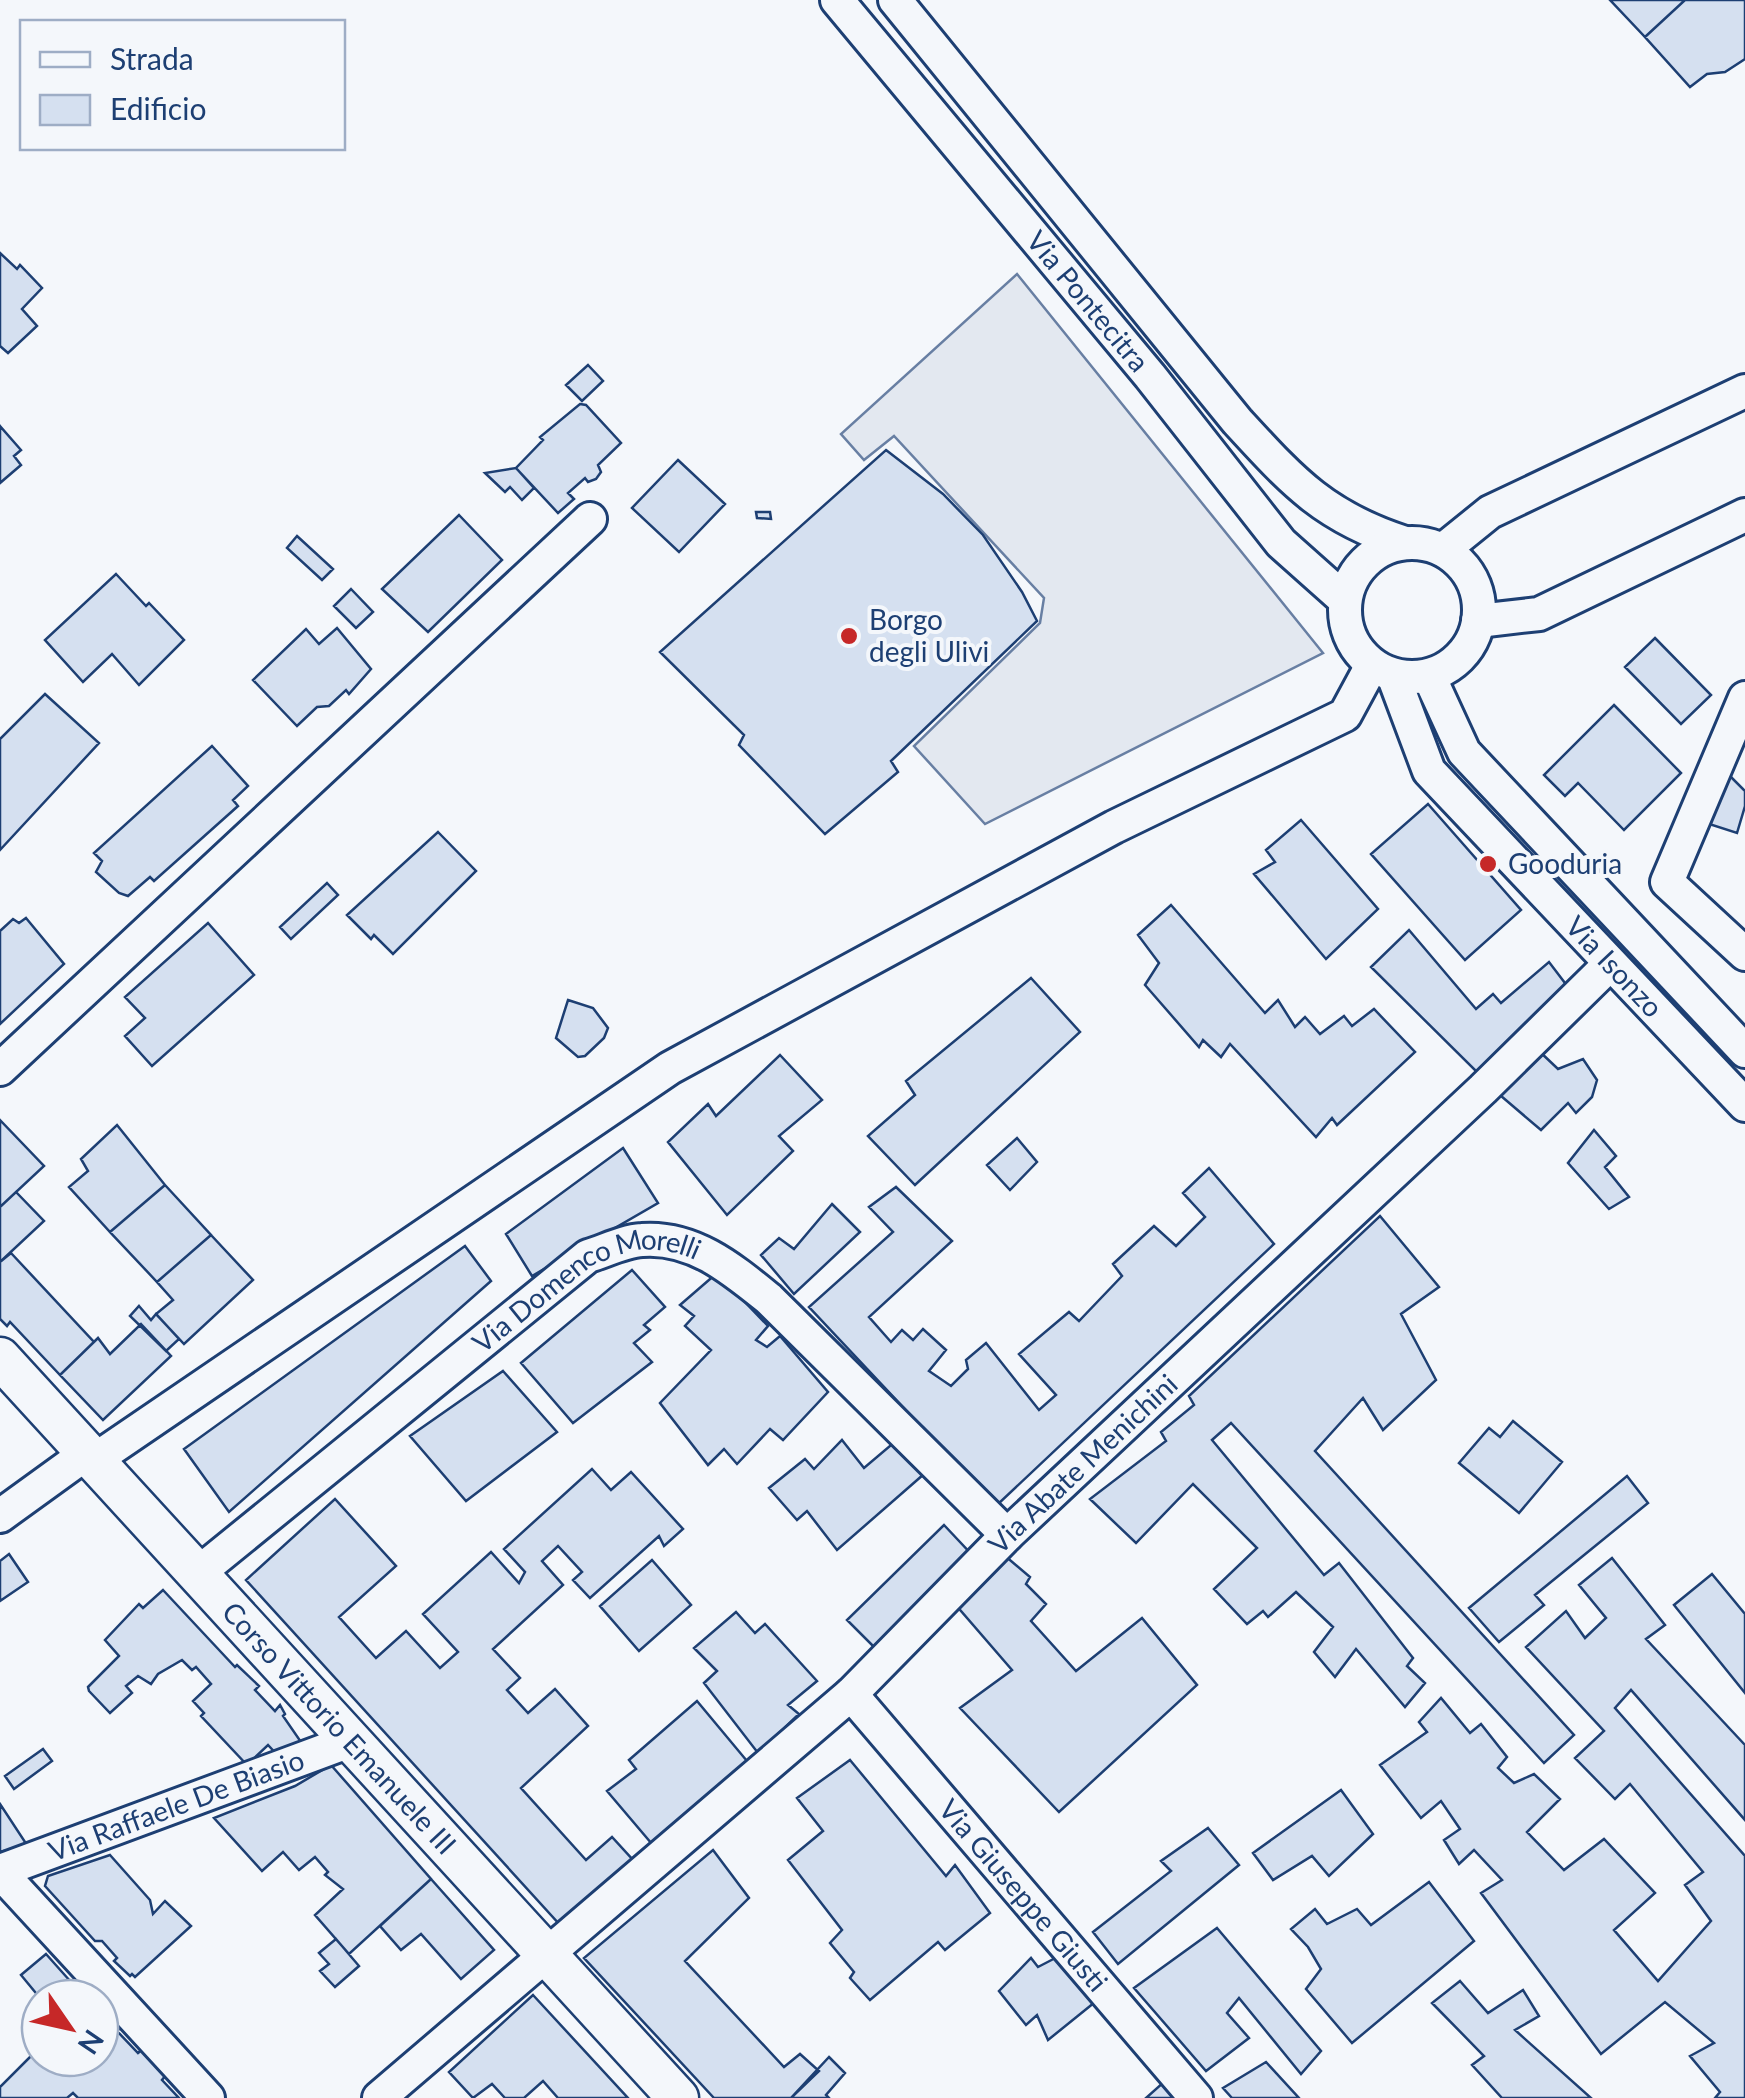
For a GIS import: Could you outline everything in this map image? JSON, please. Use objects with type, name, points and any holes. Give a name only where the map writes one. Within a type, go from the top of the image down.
[{"type":"street","name":"Via Pontecitra","points":[[837,0],[1174,406],[1281,543],[1345,600]]},
{"type":"street","name":"Via Pontecitra","points":[[895,0],[1226,407],[1282,470],[1327,509],[1364,530],[1405,543]]},
{"type":"street","points":[[1443,550],[1490,512],[1745,391]]},
{"type":"street","points":[[1478,621],[1538,614],[1745,515]]},
{"type":"street","points":[[0,1069],[590,520]]},
{"type":"street","points":[[1405,543],[1428,544],[1443,550],[1462,564],[1477,593],[1478,621],[1470,644],[1444,669],[1429,676],[1383,670],[1352,642],[1345,623],[1345,600],[1356,572],[1367,560],[1405,543]]},
{"type":"street","points":[[0,1516],[670,1068],[1114,827],[1345,715],[1383,670]]},
{"type":"street","name":"Via Isonzo","points":[[1383,670],[1429,771],[1745,1104]]},
{"type":"street","name":"Via Isonzo","points":[[1429,676],[1464,752],[1745,1051]]},
{"type":"street","points":[[1745,698],[1667,882],[1745,954]]},
{"type":"street","name":"Via Abate Menichini","points":[[379,2098],[851,1694],[1007,1535],[1483,1089],[1610,964]]},
{"type":"street","name":"Via Domenco Morelli","points":[[197,1574],[588,1256],[640,1240],[680,1242],[727,1264],[769,1300],[1007,1535]]},
{"type":"street","name":"Corso Vittorio Emanuele III","points":[[0,1358],[678,2098]]},
{"type":"street","name":"Via Giuseppe Giusti","points":[[851,1694],[1196,2098]]},
{"type":"street","name":"Via Raffaele De Biasio","points":[[0,1872],[350,1741]]},
{"type":"street","points":[[0,1872],[208,2098]]},
{"type":"shaded area","points":[[1017,274],[1323,653],[985,824],[914,746],[1040,623],[1044,598],[894,436],[864,460],[841,434]]},
{"type":"building","points":[[1610,0],[1685,0],[1645,37]]},
{"type":"building","points":[[1685,0],[1745,0],[1745,59],[1725,72],[1707,74],[1690,87],[1645,37]]},
{"type":"building","points":[[0,253],[17,269],[20,265],[42,288],[22,309],[37,326],[8,353],[0,346]]},
{"type":"building","points":[[588,365],[603,381],[582,401],[566,385]]},
{"type":"building","points":[[580,404],[586,405],[621,443],[598,465],[601,472],[596,479],[588,482],[585,478],[568,493],[574,499],[558,513],[516,468],[543,440],[540,437]]},
{"type":"building","points":[[0,426],[21,450],[14,456],[21,465],[0,483]]},
{"type":"building","name":"Borgo degli Ulivi","points":[[886,450],[943,494],[983,535],[1037,621],[891,761],[898,772],[825,834],[739,745],[744,735],[660,652]]},
{"type":"building","points":[[678,460],[725,504],[679,552],[632,508]]},
{"type":"building","points":[[516,468],[534,488],[522,500],[510,487],[505,492],[485,473]]},
{"type":"building","points":[[756,512],[770,512],[771,519],[757,518]]},
{"type":"building","points":[[459,515],[502,560],[428,632],[382,589]]},
{"type":"building","points":[[297,536],[333,569],[322,580],[287,548]]},
{"type":"building","points":[[116,574],[184,640],[139,685],[112,654],[83,682],[45,640]]},
{"type":"building","points":[[351,589],[373,612],[356,628],[334,606]]},
{"type":"building","points":[[337,628],[371,669],[349,694],[346,690],[329,706],[317,707],[297,726],[253,680],[306,629],[319,644]]},
{"type":"building","points":[[1655,638],[1711,695],[1681,724],[1625,667]]},
{"type":"building","points":[[45,694],[99,743],[0,850],[0,739]]},
{"type":"building","points":[[1614,705],[1681,773],[1624,830],[1578,783],[1565,796],[1544,775]]},
{"type":"building","points":[[212,746],[248,786],[233,800],[238,806],[154,881],[150,877],[128,896],[119,893],[96,872],[102,861],[94,853]]},
{"type":"building","points":[[1725,771],[1745,791],[1737,833],[1706,823]]},
{"type":"building","points":[[1428,804],[1521,910],[1465,960],[1371,854]]},
{"type":"building","points":[[1301,820],[1378,909],[1326,959],[1254,874],[1275,862],[1266,850]]},
{"type":"building","points":[[438,832],[476,871],[393,954],[347,915]]},
{"type":"building","points":[[327,883],[338,895],[291,939],[280,927]]},
{"type":"building","points":[[1171,905],[1265,1013],[1278,1000],[1295,1027],[1305,1017],[1320,1034],[1344,1016],[1352,1026],[1374,1009],[1415,1052],[1337,1125],[1332,1118],[1316,1137],[1230,1044],[1221,1057],[1203,1040],[1199,1047],[1145,985],[1159,963],[1138,935]]},
{"type":"building","points":[[26,918],[64,964],[0,1024],[0,931],[13,919],[19,923]]},
{"type":"building","points":[[208,923],[254,975],[152,1066],[125,1036],[145,1018],[125,997]]},
{"type":"building","points":[[1409,930],[1476,1009],[1493,994],[1501,1003],[1549,962],[1571,991],[1483,1078],[1371,967]]},
{"type":"building","points":[[1031,978],[1080,1032],[915,1185],[868,1136],[915,1095],[906,1081]]},
{"type":"building","points":[[568,1000],[593,1008],[608,1028],[604,1038],[585,1056],[578,1057],[556,1038]]},
{"type":"building","points":[[1538,1050],[1558,1069],[1583,1059],[1597,1080],[1592,1097],[1576,1113],[1568,1103],[1541,1130],[1494,1090]]},
{"type":"building","points":[[780,1055],[822,1100],[779,1136],[793,1151],[727,1215],[668,1142],[708,1104],[716,1116]]},
{"type":"building","points":[[0,1120],[44,1166],[0,1207]]},
{"type":"building","points":[[117,1125],[165,1185],[110,1232],[69,1187],[88,1171],[81,1159]]},
{"type":"building","points":[[1594,1130],[1616,1156],[1605,1167],[1629,1197],[1609,1209],[1568,1163]]},
{"type":"building","points":[[1017,1138],[1037,1162],[1010,1190],[987,1165]]},
{"type":"building","points":[[623,1148],[658,1203],[532,1276],[506,1234]]},
{"type":"building","points":[[1209,1168],[1274,1244],[996,1506],[809,1307],[893,1232],[869,1207],[896,1187],[952,1241],[869,1317],[891,1342],[902,1330],[913,1340],[923,1329],[946,1350],[929,1371],[951,1386],[968,1369],[966,1360],[986,1343],[1039,1410],[1056,1395],[1019,1354],[1069,1312],[1079,1321],[1122,1276],[1113,1264],[1154,1226],[1176,1246],[1205,1217],[1183,1193]]},
{"type":"building","points":[[165,1185],[211,1235],[157,1282],[110,1232]]},
{"type":"building","points":[[16,1192],[44,1221],[0,1262],[0,1207]]},
{"type":"building","points":[[832,1204],[860,1232],[794,1294],[761,1255],[779,1238],[794,1249]]},
{"type":"building","points":[[1380,1216],[1439,1287],[1401,1314],[1436,1380],[1383,1430],[1363,1398],[1315,1451],[1574,1735],[1544,1763],[1231,1423],[1212,1440],[1324,1575],[1339,1563],[1413,1658],[1407,1666],[1425,1683],[1405,1707],[1356,1649],[1335,1677],[1314,1652],[1333,1627],[1296,1592],[1268,1617],[1263,1611],[1247,1624],[1214,1589],[1257,1548],[1193,1484],[1136,1543],[1090,1499],[1166,1441],[1161,1432],[1194,1405],[1189,1396]]},
{"type":"building","points":[[211,1235],[253,1280],[184,1344],[156,1314],[173,1300],[157,1282]]},
{"type":"building","points":[[465,1246],[491,1281],[229,1512],[184,1449]]},
{"type":"building","points":[[11,1253],[94,1342],[60,1375],[10,1322],[7,1326],[0,1319],[0,1262]]},
{"type":"building","points":[[632,1270],[665,1307],[644,1325],[650,1330],[634,1343],[652,1362],[573,1423],[521,1363]]},
{"type":"building","points":[[717,1273],[768,1326],[756,1340],[767,1347],[780,1336],[828,1392],[783,1440],[770,1429],[737,1464],[724,1449],[708,1465],[660,1403],[711,1350],[685,1326],[694,1316],[680,1305]]},
{"type":"building","points":[[139,1306],[151,1320],[156,1314],[179,1339],[166,1351],[130,1316]]},
{"type":"building","points":[[141,1324],[171,1356],[103,1420],[60,1375],[98,1338],[110,1354]]},
{"type":"building","points":[[503,1371],[557,1432],[466,1501],[410,1436]]},
{"type":"building","points":[[1513,1421],[1562,1462],[1519,1513],[1459,1463],[1489,1428],[1500,1437]]},
{"type":"building","points":[[842,1440],[864,1468],[897,1440],[924,1474],[837,1550],[807,1511],[797,1520],[769,1488],[805,1459],[814,1469]]},
{"type":"building","points":[[592,1469],[611,1490],[631,1472],[683,1529],[664,1546],[659,1536],[590,1598],[573,1580],[582,1572],[558,1546],[542,1561],[563,1585],[493,1649],[520,1678],[507,1690],[528,1713],[555,1689],[588,1726],[521,1788],[586,1860],[612,1837],[633,1860],[561,1926],[246,1580],[335,1499],[396,1566],[339,1617],[376,1658],[406,1631],[440,1668],[458,1652],[423,1614],[491,1552],[519,1583],[525,1572],[504,1549]]},
{"type":"building","points":[[1627,1476],[1648,1503],[1535,1595],[1544,1605],[1499,1642],[1469,1608]]},
{"type":"building","points":[[944,1525],[974,1557],[875,1648],[847,1620]]},
{"type":"building","points":[[9,1554],[28,1582],[0,1601],[0,1561]]},
{"type":"building","points":[[1004,1555],[1030,1577],[1026,1584],[1046,1604],[1031,1621],[1076,1671],[1142,1618],[1197,1685],[1059,1812],[960,1708],[1012,1670],[955,1604]]},
{"type":"building","points":[[1612,1558],[1665,1625],[1646,1639],[1745,1745],[1745,1820],[1631,1690],[1615,1708],[1745,1856],[1745,2098],[1715,2098],[1720,2092],[1690,2056],[1714,2043],[1665,2002],[1601,2054],[1481,1893],[1502,1880],[1474,1850],[1459,1864],[1444,1840],[1460,1829],[1441,1801],[1421,1818],[1380,1765],[1427,1732],[1419,1722],[1441,1698],[1470,1733],[1481,1724],[1507,1757],[1498,1768],[1514,1783],[1534,1774],[1560,1799],[1527,1832],[1564,1870],[1604,1839],[1655,1893],[1614,1930],[1658,1981],[1711,1921],[1685,1885],[1703,1872],[1630,1784],[1615,1799],[1575,1758],[1604,1731],[1526,1647],[1566,1611],[1585,1638],[1606,1618],[1579,1585]]},
{"type":"building","points":[[652,1560],[691,1605],[639,1651],[600,1606]]},
{"type":"building","points":[[1712,1574],[1745,1614],[1745,1693],[1674,1605]]},
{"type":"building","points":[[163,1590],[235,1667],[259,1686],[255,1690],[275,1711],[280,1705],[301,1742],[282,1760],[268,1745],[247,1765],[201,1716],[204,1713],[193,1701],[211,1684],[196,1667],[192,1670],[182,1660],[158,1674],[151,1684],[138,1676],[126,1686],[132,1693],[110,1713],[89,1691],[88,1687],[119,1656],[105,1640],[139,1604],[143,1608]]},
{"type":"building","points":[[736,1612],[755,1633],[765,1624],[817,1681],[788,1705],[799,1714],[758,1753],[704,1683],[717,1671],[694,1648]]},
{"type":"building","points":[[697,1701],[747,1761],[652,1844],[607,1791],[636,1769],[629,1760]]},
{"type":"building","points":[[43,1749],[52,1761],[14,1789],[5,1776]]},
{"type":"building","points":[[850,1760],[946,1876],[955,1865],[990,1913],[945,1950],[938,1942],[870,2000],[850,1978],[854,1972],[830,1943],[842,1930],[788,1860],[823,1831],[797,1798]]},
{"type":"building","points":[[331,1765],[431,1879],[349,1954],[315,1915],[343,1889],[325,1875],[328,1872],[315,1857],[299,1870],[283,1852],[262,1871],[214,1818],[295,1786]]},
{"type":"building","points":[[1341,1790],[1373,1834],[1329,1876],[1312,1856],[1273,1880],[1253,1853]]},
{"type":"building","points":[[0,1804],[29,1848],[7,1856],[0,1852]]},
{"type":"building","points":[[1208,1828],[1239,1865],[1118,1964],[1093,1932],[1171,1871],[1161,1861]]},
{"type":"building","points":[[713,1850],[749,1898],[685,1961],[784,2067],[800,2054],[819,2071],[791,2098],[714,2098],[584,1958]]},
{"type":"building","points":[[110,1855],[150,1900],[153,1914],[165,1901],[191,1926],[135,1977],[114,1961],[117,1958],[102,1941],[95,1941],[45,1886],[48,1876]]},
{"type":"building","points":[[431,1879],[494,1950],[461,1979],[421,1934],[401,1950],[380,1926]]},
{"type":"building","points":[[1429,1882],[1474,1941],[1352,2043],[1306,1989],[1321,1969],[1291,1929],[1315,1909],[1327,1924],[1357,1909],[1371,1925]]},
{"type":"building","points":[[1217,1928],[1321,2051],[1301,2074],[1239,1998],[1227,2013],[1249,2038],[1206,2071],[1134,1988]]},
{"type":"building","points":[[336,1939],[359,1966],[335,1987],[320,1971],[329,1964],[319,1953]]},
{"type":"building","points":[[1065,1953],[1100,1998],[1048,2040],[1037,2015],[1026,2025],[999,1991],[1031,1958],[1038,1967]]},
{"type":"building","points":[[46,1954],[67,1978],[23,1978],[21,1975]]},
{"type":"building","points":[[1460,1981],[1488,2013],[1523,1990],[1539,2016],[1515,2030],[1591,2098],[1502,2098],[1472,2065],[1484,2056],[1432,2003]]},
{"type":"building","points":[[533,1995],[628,2098],[558,2098],[543,2081],[524,2098],[505,2098],[492,2084],[473,2098],[449,2072]]},
{"type":"building","points":[[120,2034],[138,2053],[143,2049],[166,2075],[162,2080],[179,2098],[78,2098],[73,2093],[67,2098],[0,2098],[0,2087],[20,2067],[20,2078],[120,2078]]},
{"type":"building","points":[[829,2057],[845,2073],[826,2095],[829,2098],[791,2098]]},
{"type":"building","points":[[1266,2062],[1299,2098],[1232,2098],[1223,2088]]},
{"type":"building","points":[[1165,2081],[1178,2098],[1146,2098]]},
{"type":"place","name":"Borgo degli Ulivi","points":[[849,636]]},
{"type":"place","name":"Gooduria","points":[[1488,864]]}]
